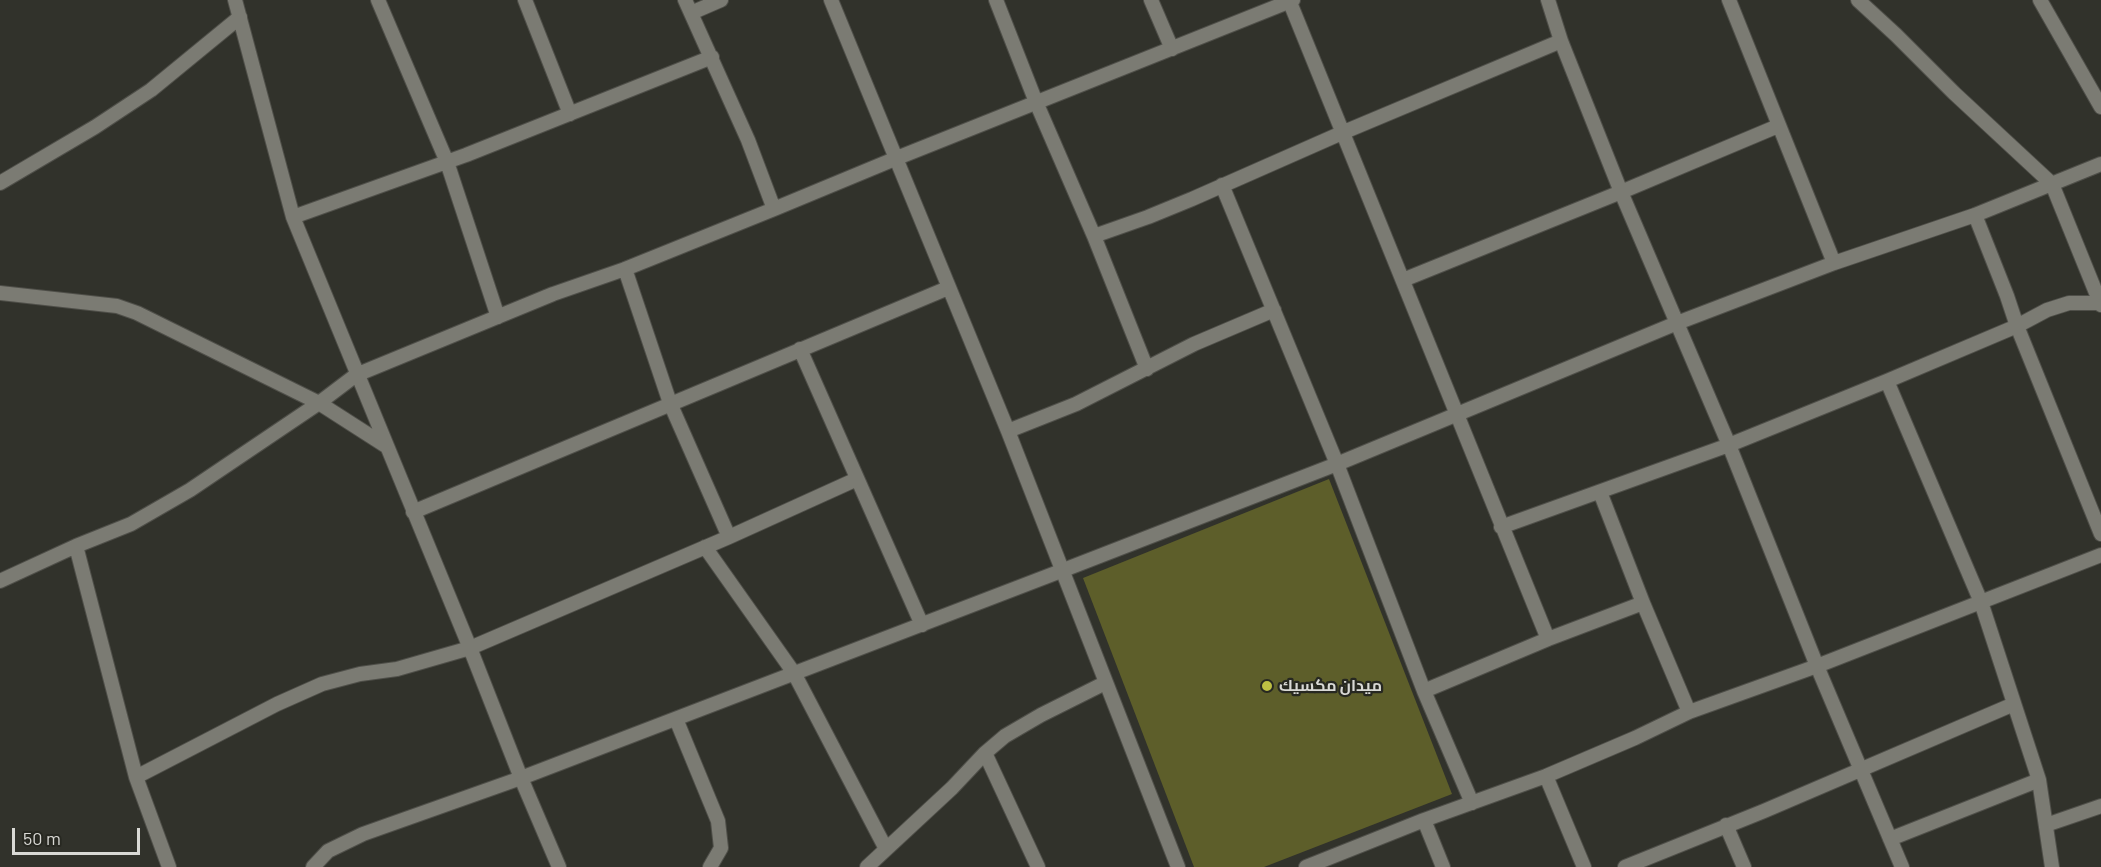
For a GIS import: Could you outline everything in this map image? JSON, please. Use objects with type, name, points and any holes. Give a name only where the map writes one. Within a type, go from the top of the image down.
[{"type":"street","points":[[235,0],[293,218],[559,867]]},
{"type":"street","points":[[378,0],[447,162],[498,316]]},
{"type":"street","points":[[525,0],[570,114]]},
{"type":"street","points":[[721,0],[688,6],[748,140],[774,210]]},
{"type":"street","points":[[831,0],[1008,430],[1178,867]]},
{"type":"street","points":[[996,0],[1147,369]]},
{"type":"street","points":[[1151,0],[1172,49]]},
{"type":"street","points":[[0,581],[131,524],[190,490],[357,375],[498,316],[774,210],[897,158],[1291,0],[1455,415],[1548,639]]},
{"type":"street","points":[[1548,0],[1561,41],[1621,192],[1729,445],[1817,666],[1902,867]]},
{"type":"street","points":[[1730,0],[1834,264]]},
{"type":"street","points":[[1501,527],[1729,445],[2017,326],[2048,310],[2069,303],[2101,304],[2052,184],[1858,0]]},
{"type":"street","points":[[2040,0],[2101,108]]},
{"type":"street","points":[[0,183],[95,127],[152,90],[240,17]]},
{"type":"street","points":[[1094,236],[1148,217],[1561,41]]},
{"type":"street","points":[[293,218],[447,162],[712,57]]},
{"type":"street","points":[[1402,280],[1778,126]]},
{"type":"street","points":[[313,867],[328,851],[363,834],[521,778],[922,625],[1336,464],[1677,324],[1834,264],[1975,215],[2101,164]]},
{"type":"street","points":[[1222,185],[1336,464],[1424,692],[1472,803]]},
{"type":"street","points":[[1975,215],[2101,534]]},
{"type":"street","points":[[625,269],[670,404],[729,537]]},
{"type":"street","points":[[413,512],[948,288]]},
{"type":"street","points":[[0,293],[127,309],[252,368],[319,403],[386,446]]},
{"type":"street","points":[[1008,430],[1076,404],[1214,334],[1274,310]]},
{"type":"street","points":[[800,349],[922,625]]},
{"type":"street","points":[[1887,381],[1981,602],[2039,780],[2052,867]]},
{"type":"street","points":[[136,777],[277,704],[322,684],[360,674],[397,669],[470,648],[729,537],[857,479]]},
{"type":"street","points":[[1600,492],[1689,712]]},
{"type":"street","points":[[76,546],[136,777],[169,867]]},
{"type":"street","points":[[705,547],[794,674],[886,849]]},
{"type":"street","points":[[1306,867],[1424,820],[1546,776],[1689,712],[1817,666],[2101,555]]},
{"type":"street","points":[[1424,692],[1548,639],[1643,603]]},
{"type":"street","points":[[867,867],[1005,736],[1105,683]]},
{"type":"street","points":[[1625,867],[1764,811],[2014,704]]},
{"type":"street","points":[[676,719],[718,821],[722,848],[710,867]]},
{"type":"street","points":[[985,753],[1038,867]]},
{"type":"street","points":[[1546,776],[1584,867]]},
{"type":"street","points":[[1890,839],[2039,780]]},
{"type":"street","points":[[2046,825],[2101,806]]},
{"type":"street","points":[[1424,820],[1443,867]]},
{"type":"street","points":[[1726,825],[1744,867]]},
{"type":"shaded area","name":"ميدان مكسيك","points":[[1329,479],[1452,794],[1264,867],[1194,867],[1083,578]]},
{"type":"place","name":"ميدان مكسيك","points":[[1267,686]]}]
